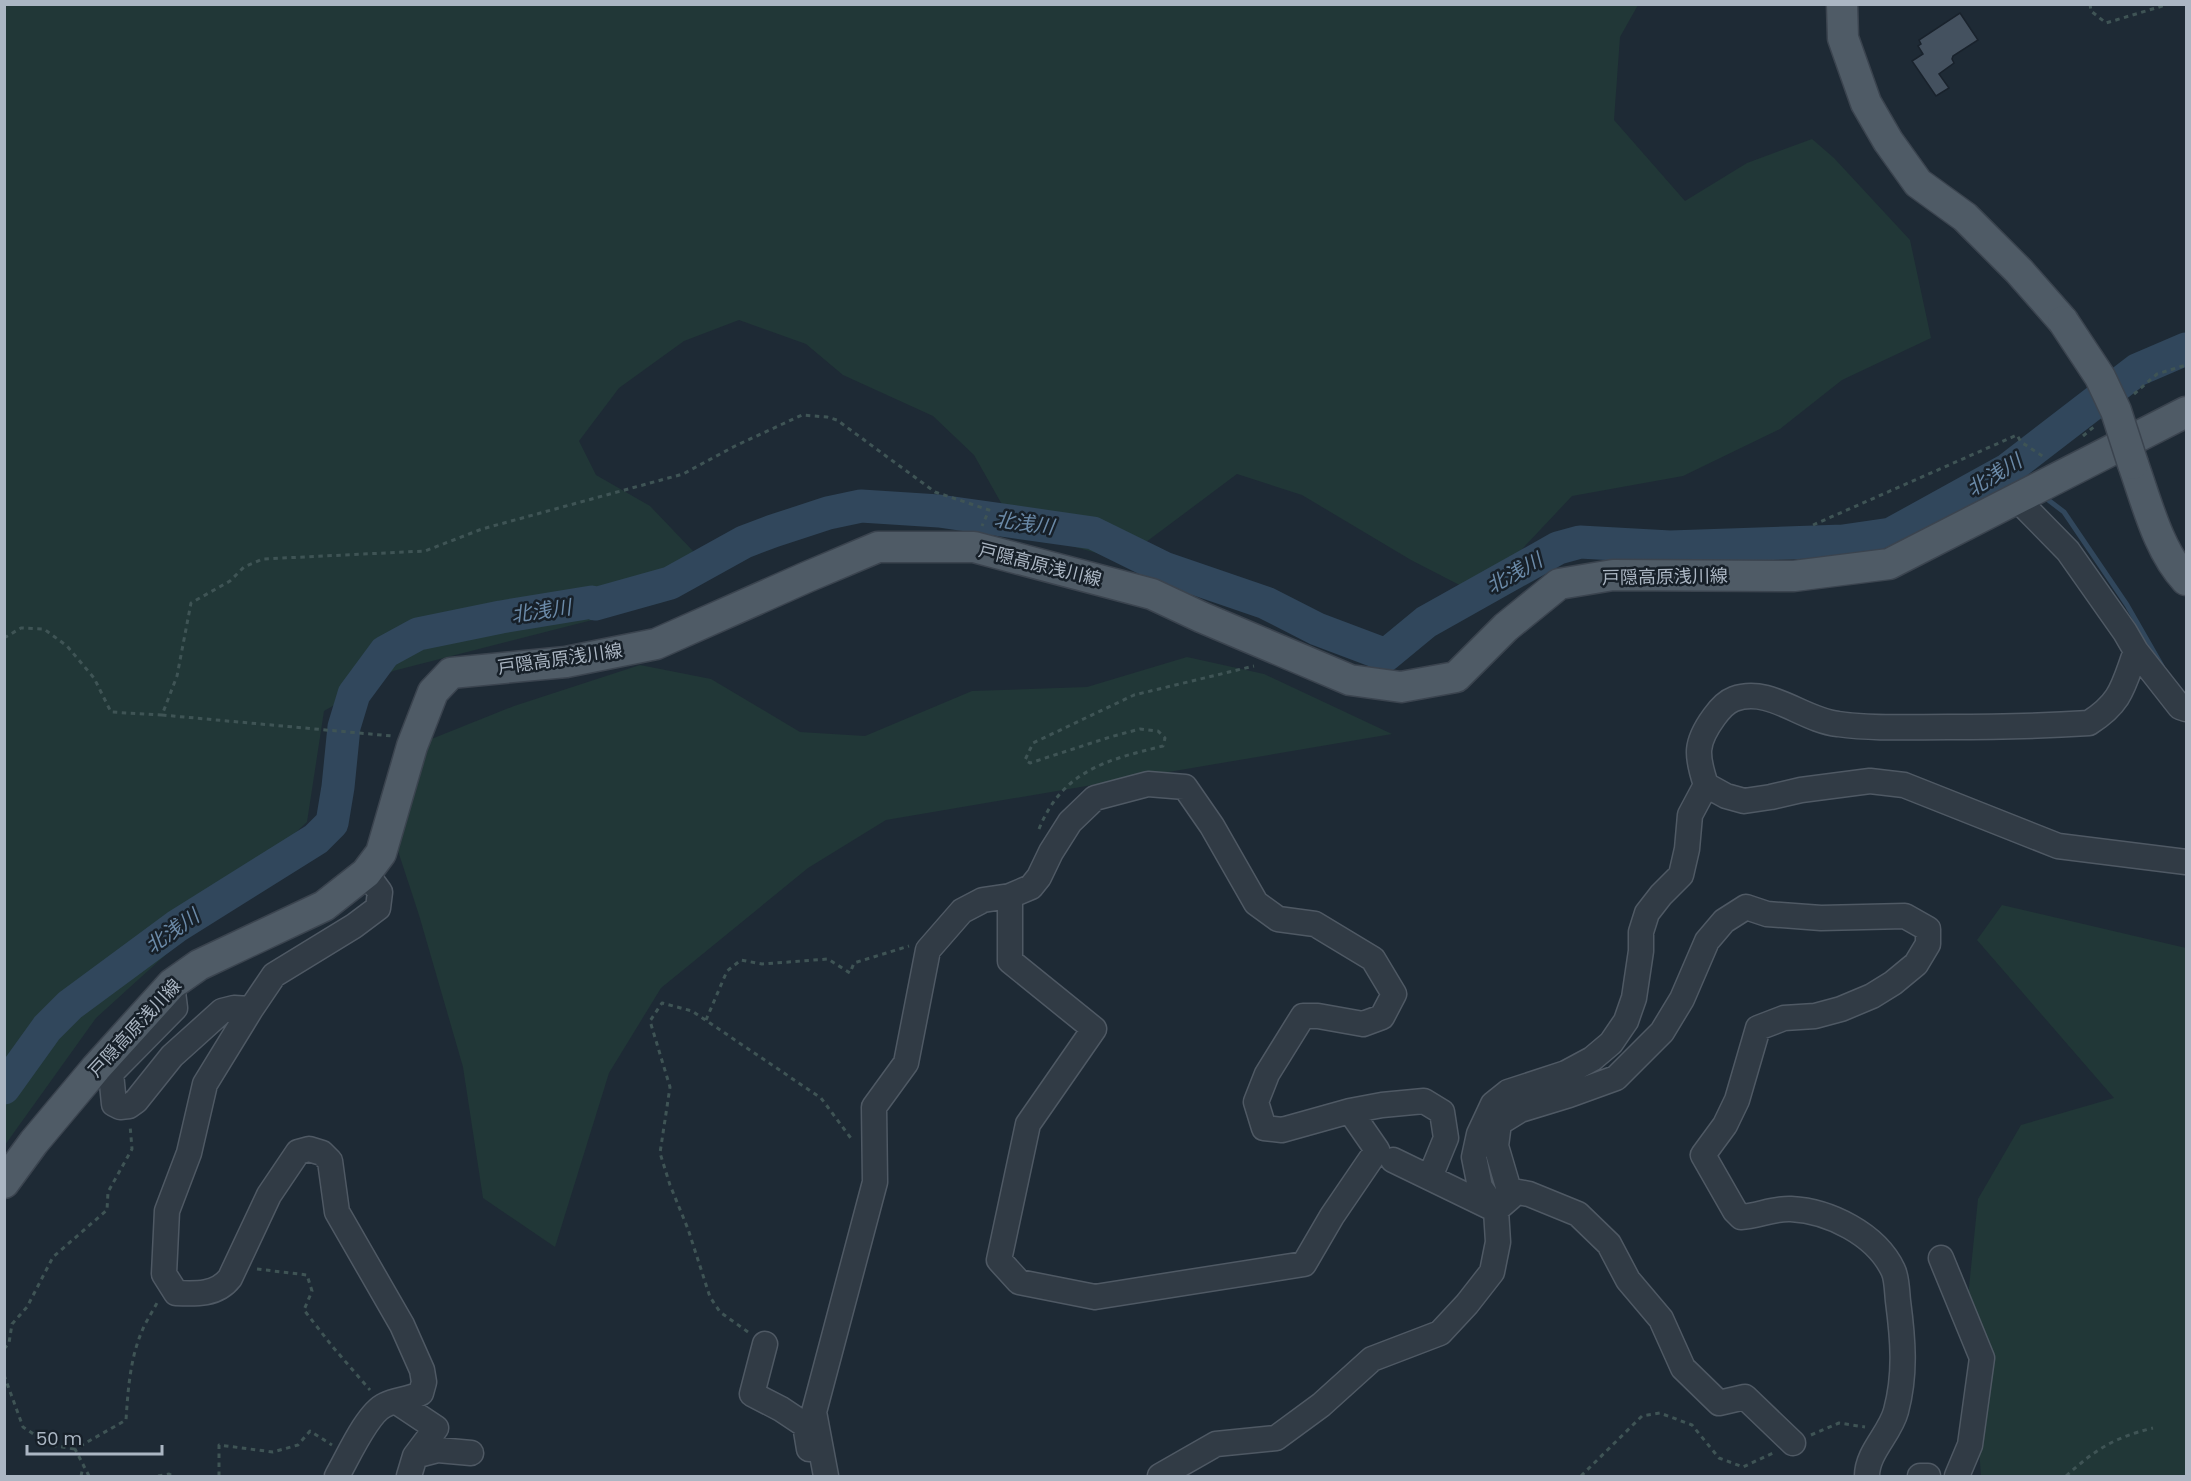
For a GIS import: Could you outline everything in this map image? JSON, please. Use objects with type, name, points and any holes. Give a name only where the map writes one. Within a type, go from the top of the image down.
[{"type":"main road","points":[[1842,4],[1843,38],[1866,103],[1888,141],[1918,183],[1965,217],[2019,271],[2063,321],[2100,377],[2116,411],[2158,531],[2174,567],[2187,580]]},
{"type":"main road","name":"戸隠高原浅川線","points":[[4,1184],[33,1142],[172,984],[199,965],[324,906],[366,873],[381,853],[415,738],[433,692],[451,673],[566,662],[656,644],[807,576],[879,547],[974,547],[1152,594],[1350,681],[1401,687],[1456,677],[1506,627],[1559,584],[1613,575],[1794,576],[1889,564],[2021,497],[2046,468],[2187,412]]},
{"type":"street","points":[[2021,497],[2068,551],[2136,651],[2180,707],[2187,709]]},
{"type":"street","points":[[2136,651],[2120,695],[2106,712],[2089,723],[1905,728],[1836,724],[1762,696],[1747,695],[1730,700],[1719,710],[1702,734],[1698,749],[1698,762],[1706,785],[1726,796],[1744,801],[1801,790],[1870,781],[1904,785],[2058,846],[2187,862]]},
{"type":"street","points":[[826,1476],[814,1412],[875,1182],[874,1107],[906,1063],[928,950],[962,911],[983,900],[1010,896],[1031,887],[1070,822],[1095,798],[1148,784],[1185,786],[1212,826],[1256,903],[1278,919],[1315,924],[1373,958],[1394,994],[1382,1017],[1363,1024],[1318,1016],[1303,1016],[1267,1074],[1256,1102],[1264,1128],[1282,1130],[1350,1111],[1424,1101],[1442,1112],[1446,1138],[1430,1178]]},
{"type":"street","points":[[1160,1476],[1216,1444],[1276,1438],[1321,1405],[1372,1359],[1440,1333],[1467,1304],[1492,1272],[1498,1242],[1496,1210],[1480,1186],[1474,1157],[1479,1134],[1493,1104],[1508,1092],[1566,1073],[1592,1059],[1611,1043],[1626,1021],[1634,998],[1641,951],[1641,932],[1647,913],[1681,875],[1687,849],[1690,815],[1706,785]]},
{"type":"street","points":[[343,1466],[362,1430],[390,1404],[413,1398],[421,1393],[424,1382],[422,1370],[402,1325],[337,1212],[330,1161],[322,1153],[309,1149],[298,1152],[291,1160],[269,1195],[236,1266],[224,1286],[214,1291],[176,1293],[164,1274],[167,1211],[189,1153],[206,1083],[274,975],[354,926],[378,908],[380,892],[366,873]]},
{"type":"street","points":[[1010,896],[1010,961],[1095,1029],[1028,1124],[999,1260],[1019,1281],[1095,1297],[1305,1264],[1332,1216],[1377,1150],[1350,1111]]},
{"type":"street","points":[[1496,1210],[1511,1197],[1496,1146],[1499,1123],[1520,1110],[1616,1078],[1662,1032],[1682,999],[1707,941],[1724,921],[1746,907],[1767,914],[1821,918],[1905,916],[1928,929],[1928,944],[1916,964],[1893,983],[1872,996],[1840,1009],[1815,1016],[1784,1018],[1758,1028],[1737,1100],[1725,1125],[1702,1155],[1735,1211],[1741,1217],[1788,1209],[1804,1211],[1832,1220],[1865,1236],[1877,1247],[1894,1271],[1904,1347],[1902,1385],[1896,1413],[1870,1460],[1867,1476]]},
{"type":"street","points":[[172,984],[175,1008],[111,1073],[114,1104],[120,1107],[129,1106],[136,1101],[172,1056],[222,1011],[234,1008],[251,1010]]},
{"type":"street","points":[[1393,1160],[1496,1210]]},
{"type":"street","points":[[1509,1190],[1529,1194],[1578,1214],[1609,1244],[1628,1280],[1661,1319],[1683,1368],[1719,1403],[1745,1397],[1793,1443]]},
{"type":"street","points":[[1941,1258],[1982,1358],[1970,1445],[1957,1476]]},
{"type":"street","points":[[765,1344],[752,1394],[782,1409],[805,1425],[814,1476]]},
{"type":"street","points":[[390,1404],[436,1428],[412,1466]]},
{"type":"street","points":[[412,1466],[438,1450],[471,1453]]},
{"type":"street","points":[[1920,1476],[1928,1476]]},
{"type":"path","points":[[2090,4],[2091,11],[2106,23],[2169,4]]},
{"type":"path","points":[[162,715],[177,676],[191,603],[230,581],[244,567],[264,559],[425,551],[482,529],[683,474],[735,446],[802,415],[837,420],[934,492],[989,510],[974,547]]},
{"type":"path","points":[[1813,525],[2017,435],[2046,468]]},
{"type":"path","points":[[4,638],[21,628],[44,629],[67,646],[94,678],[111,712],[415,738]]},
{"type":"path","points":[[1038,831],[1046,812],[1072,781],[1111,759],[1163,746],[1165,738],[1158,731],[1140,729],[1030,764],[1025,760],[1033,743],[1134,694],[1255,666],[1272,648]]},
{"type":"path","points":[[706,1020],[727,971],[741,960],[762,964],[828,959],[850,973],[854,963],[909,945],[927,954]]},
{"type":"path","points":[[765,1344],[720,1312],[710,1297],[660,1153],[670,1087],[650,1021],[662,1003],[692,1011],[821,1098],[859,1150]]},
{"type":"path","points":[[4,1349],[9,1343],[12,1324],[27,1307],[53,1257],[107,1210],[108,1192],[132,1149],[129,1106]]},
{"type":"path","points":[[236,1266],[307,1275],[312,1290],[304,1310],[332,1346],[390,1404]]},
{"type":"path","points":[[4,1375],[23,1427],[50,1444],[75,1449],[126,1420],[128,1383],[142,1332],[169,1281]]},
{"type":"path","points":[[1581,1476],[1642,1416],[1660,1413],[1692,1425],[1719,1458],[1743,1467],[1839,1423],[1887,1431]]},
{"type":"path","points":[[2066,1476],[2091,1453],[2126,1435],[2153,1428]]},
{"type":"path","points":[[219,1476],[219,1445],[273,1452],[298,1445],[310,1431],[343,1466]]},
{"type":"path","points":[[75,1449],[89,1476]]},
{"type":"path","points":[[81,1476],[83,1467]]},
{"type":"path","points":[[158,1476],[169,1474],[173,1476]]},
{"type":"green space","points":[[5,4],[1638,5],[1620,37],[1614,120],[1685,201],[1747,163],[1812,139],[1834,158],[1910,240],[1931,338],[1842,380],[1780,429],[1683,476],[1572,496],[1479,595],[1411,560],[1302,495],[1237,474],[1122,560],[1017,531],[974,455],[933,416],[843,375],[806,344],[739,320],[684,341],[619,388],[579,441],[596,475],[650,506],[693,551],[663,602],[393,671],[324,711],[307,822],[96,1018],[5,1145]]},
{"type":"green space","points":[[1187,657],[1264,674],[1392,734],[886,820],[808,868],[661,988],[609,1073],[555,1247],[483,1198],[463,1067],[419,915],[380,796],[409,748],[514,706],[640,665],[711,679],[800,732],[865,736],[972,691],[1087,687]]},
{"type":"green space","points":[[2002,905],[2186,948],[2186,1476],[1981,1476],[1968,1297],[1978,1199],[2021,1125],[2114,1098],[1977,940]]},
{"type":"building","points":[[1960,13],[1978,40],[1953,56],[1954,63],[1939,74],[1949,88],[1936,96],[1912,61],[1923,54],[1918,46],[1921,44],[1919,40]]},
{"type":"waterway","name":"北浅川","points":[[4,1088],[47,1028],[70,1005],[177,926],[316,839],[332,823],[344,727],[354,694],[385,652],[418,634],[501,617],[592,602],[595,604],[670,583],[744,542],[828,513],[861,506],[939,511],[1093,533],[1164,568],[1266,603],[1317,629],[1386,655],[1426,622],[1558,548],[1580,542],[1670,547],[1843,541],[1891,534],[2007,470],[2137,370],[2186,349]]},
{"type":"waterway","points":[[2007,470],[2026,484]]},
{"type":"waterway","points":[[2043,496],[2064,512],[2127,605],[2162,666]]}]
